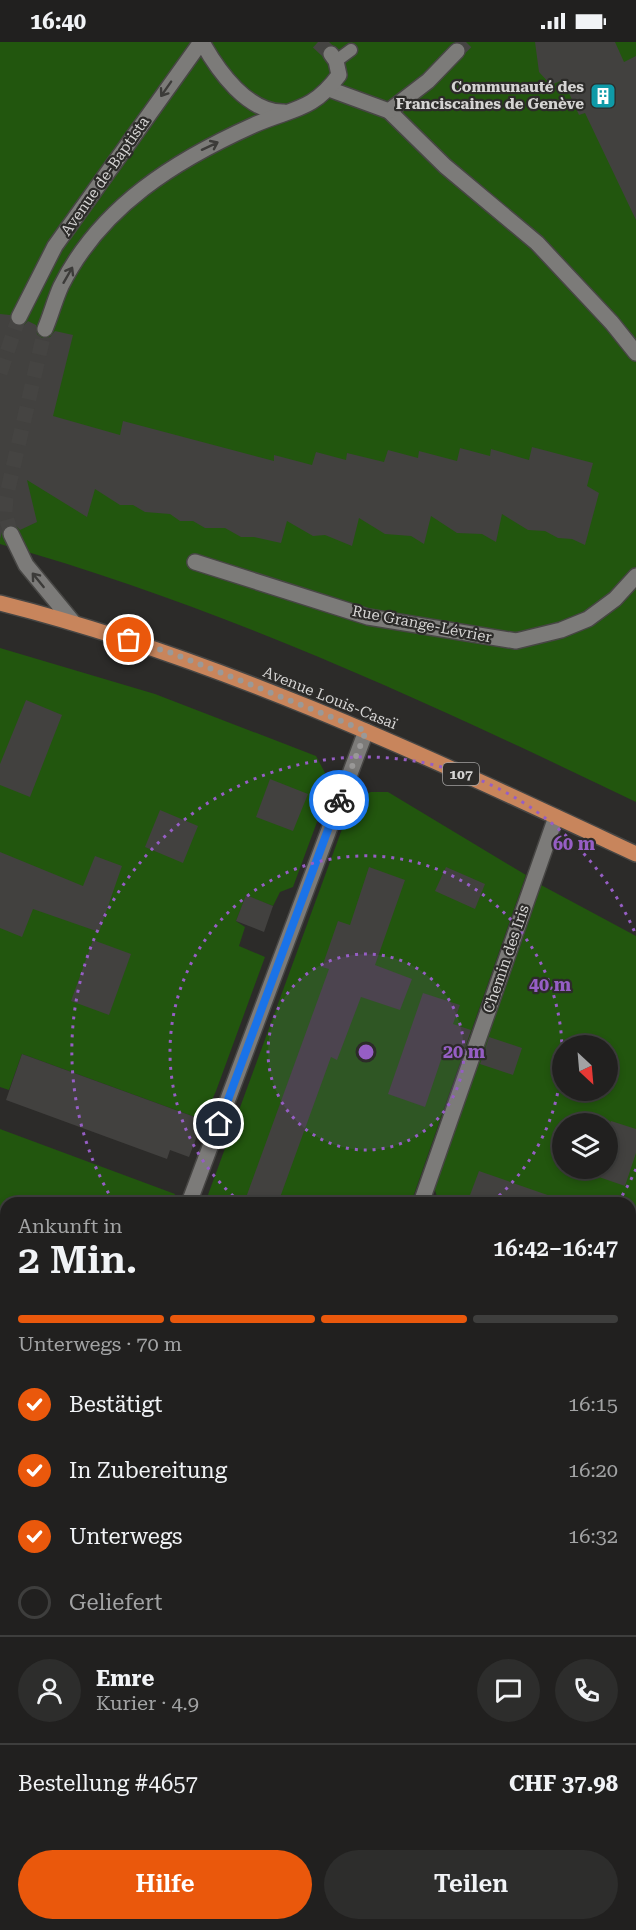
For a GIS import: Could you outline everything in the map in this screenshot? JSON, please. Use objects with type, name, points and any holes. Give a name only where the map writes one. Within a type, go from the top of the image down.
[{"type":"main road","name":"Avenue Louis-Casaï","points":[[0,603],[73,622],[172,653],[366,731],[636,854]]},
{"type":"street","points":[[201,42],[217,68],[246,97],[270,112],[290,112]]},
{"type":"street","name":"Avenue de-Baptista","points":[[19,317],[55,246],[201,42]]},
{"type":"street","points":[[389,111],[428,81],[457,51]]},
{"type":"street","points":[[334,58],[339,75],[329,89],[389,111],[445,166],[537,243],[612,323],[636,353]]},
{"type":"street","name":"Avenue de-Baptista","points":[[45,329],[61,286],[82,250],[130,198],[195,153],[310,105],[329,89]]},
{"type":"street","points":[[11,534],[26,565],[73,622]]},
{"type":"street","name":"Rue Grange-Lévrier","points":[[195,562],[368,617],[516,641],[561,630],[588,619],[615,599],[636,576]]},
{"type":"street","points":[[191,1197],[366,731]]},
{"type":"street","name":"Chemin des Iris","points":[[423,1197],[556,817]]},
{"type":"lane","points":[[334,58],[351,50]]},
{"type":"green space","points":[[0,42],[636,42],[636,802],[403,693],[324,659],[164,597],[0,544]]},
{"type":"green space","points":[[0,648],[155,694],[316,756],[331,784],[293,887],[280,892],[273,906],[246,896],[236,921],[245,927],[239,946],[265,957],[216,1091],[203,1120],[22,1054],[9,1090],[0,1087]]},
{"type":"green space","points":[[371,792],[388,792],[526,875],[413,1197],[207,1197],[349,810],[359,796]]},
{"type":"green space","points":[[541,885],[636,936],[636,1197],[437,1197],[434,1187]]},
{"type":"green space","points":[[0,1129],[175,1194],[174,1197],[0,1197]]},
{"type":"building","points":[[535,42],[615,42],[624,62],[636,56],[636,220],[585,113],[579,115],[563,80],[551,85],[539,72]]},
{"type":"building","points":[[0,314],[10,315],[11,322],[15,326],[24,325],[28,321],[36,325],[37,334],[42,338],[50,337],[55,331],[73,335],[53,416],[120,435],[123,421],[274,461],[274,455],[312,465],[316,452],[346,460],[347,453],[384,462],[388,450],[418,458],[419,451],[457,461],[460,448],[490,456],[491,449],[529,460],[532,447],[593,463],[587,486],[599,493],[585,545],[572,539],[558,538],[545,531],[528,530],[502,514],[496,542],[482,534],[457,533],[431,516],[424,544],[411,536],[385,534],[359,518],[352,546],[325,535],[313,536],[287,521],[281,543],[254,537],[241,537],[225,528],[205,528],[193,521],[180,521],[170,514],[145,512],[133,505],[120,505],[95,489],[87,517],[27,480],[37,522],[20,530],[16,526],[7,525],[0,539]]},
{"type":"building","points":[[26,700],[62,715],[30,797],[0,785],[0,764]]},
{"type":"building","points":[[270,779],[308,794],[293,831],[256,817]]},
{"type":"building","points":[[160,810],[198,826],[183,863],[145,847]]},
{"type":"building","points":[[0,852],[83,886],[95,856],[122,866],[99,932],[33,909],[22,937],[0,928]]},
{"type":"building","points":[[369,867],[405,880],[375,965],[412,979],[400,1010],[361,997],[337,1060],[331,1057],[280,1197],[246,1197],[329,969],[322,967],[338,921],[350,925]]},
{"type":"building","points":[[446,867],[485,884],[475,909],[435,891]]},
{"type":"building","points":[[246,895],[273,906],[264,932],[236,921]]},
{"type":"building","points":[[93,940],[131,954],[109,1015],[71,1001]]},
{"type":"building","points":[[423,993],[460,1005],[453,1024],[471,1030],[462,1057],[444,1051],[425,1107],[388,1094]]},
{"type":"building","points":[[489,1037],[522,1048],[513,1075],[480,1064]]},
{"type":"building","points":[[22,1054],[203,1120],[189,1157],[170,1150],[167,1159],[6,1100]]},
{"type":"building","points":[[618,1123],[636,1129],[636,1153],[625,1186],[605,1179],[618,1179]]},
{"type":"building","points":[[479,1171],[553,1197],[469,1197]]},
{"type":"tunnel","points":[[318,42],[331,54]]},
{"type":"tunnel","points":[[457,51],[466,42]]},
{"type":"tunnel","points":[[0,373],[19,317]]},
{"type":"tunnel","points":[[11,534],[5,513],[6,498],[45,329]]},
{"type":"way so far","points":[[129,640],[172,653],[366,731],[339,800]]},
{"type":"place","name":"Communauté des Franciscaines de Genève","points":[[603,96]]},
{"type":"route","points":[[219,1124],[339,800]]}]
